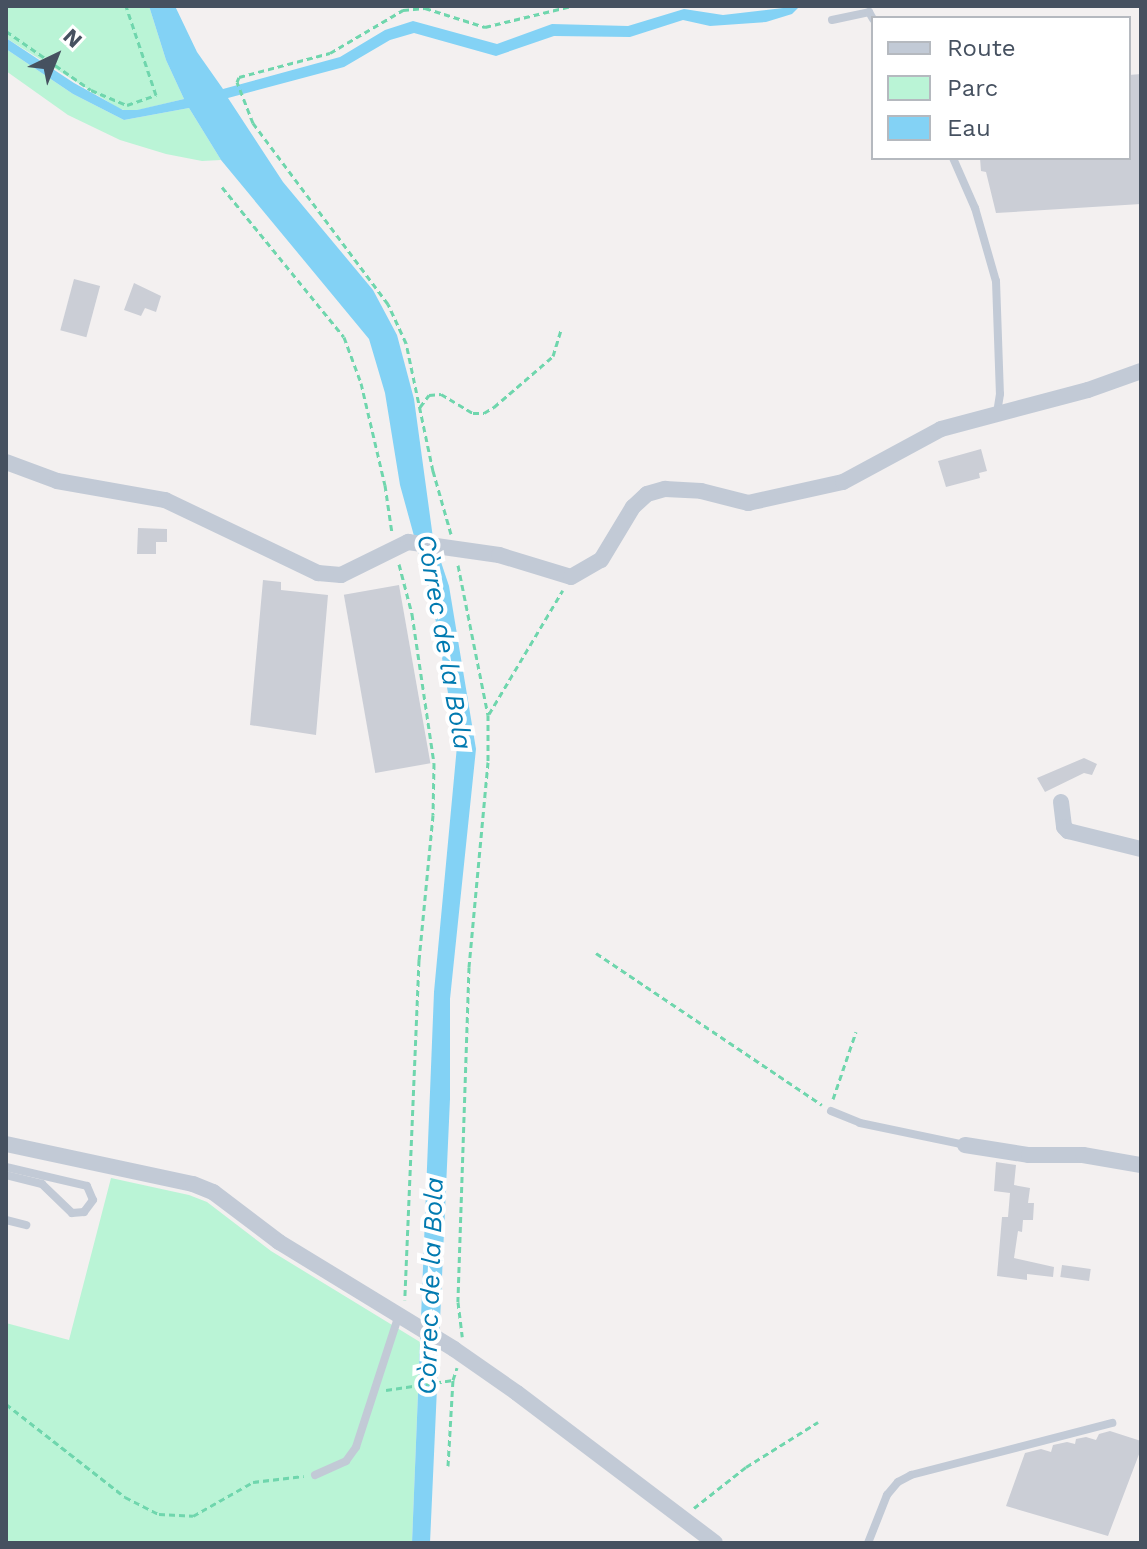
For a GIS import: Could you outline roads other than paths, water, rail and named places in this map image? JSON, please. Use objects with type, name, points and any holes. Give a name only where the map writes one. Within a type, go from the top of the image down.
[{"type":"street","points":[[6,462],[57,481],[165,500],[318,573],[341,575],[360,568],[401,544],[499,555],[571,577],[601,560],[633,507],[647,494],[665,489],[701,491],[748,503],[843,482],[941,429],[1088,390],[1141,371]]},
{"type":"street","points":[[1061,802],[1064,827],[1068,831],[1141,849]]},
{"type":"street","points":[[6,1144],[193,1184],[213,1192],[279,1242],[458,1352],[585,1441],[715,1543]]},
{"type":"street","points":[[965,1145],[1029,1155],[1083,1155],[1141,1165]]},
{"type":"lane","points":[[832,20],[869,12],[871,16]]},
{"type":"lane","points":[[954,160],[979,221],[996,281],[1000,394],[997,414]]},
{"type":"lane","points":[[831,1111],[860,1123],[965,1145]]},
{"type":"lane","points":[[6,1167],[87,1186],[93,1200],[84,1212],[72,1213],[42,1184],[6,1175]]},
{"type":"lane","points":[[6,1220],[26,1225]]},
{"type":"lane","points":[[315,1475],[346,1461],[356,1447],[402,1316]]},
{"type":"lane","points":[[868,1543],[887,1495],[898,1482],[911,1475],[1112,1423]]},
{"type":"water","name":"Còrrec de la Bola","points":[[149,6],[175,6],[197,52],[223,89],[340,57],[385,30],[413,21],[497,44],[552,24],[628,26],[684,9],[723,15],[800,6],[792,14],[766,22],[710,26],[683,20],[630,37],[554,36],[496,56],[414,33],[390,40],[344,67],[228,98],[283,182],[373,290],[397,335],[414,399],[433,538],[449,586],[476,749],[450,999],[450,1099],[430,1543],[412,1543],[434,992],[457,746],[433,605],[400,485],[385,393],[369,339],[221,160],[189,108],[124,120],[73,94],[6,49],[6,38],[74,83],[123,110],[137,110],[184,99],[166,60]]}]
